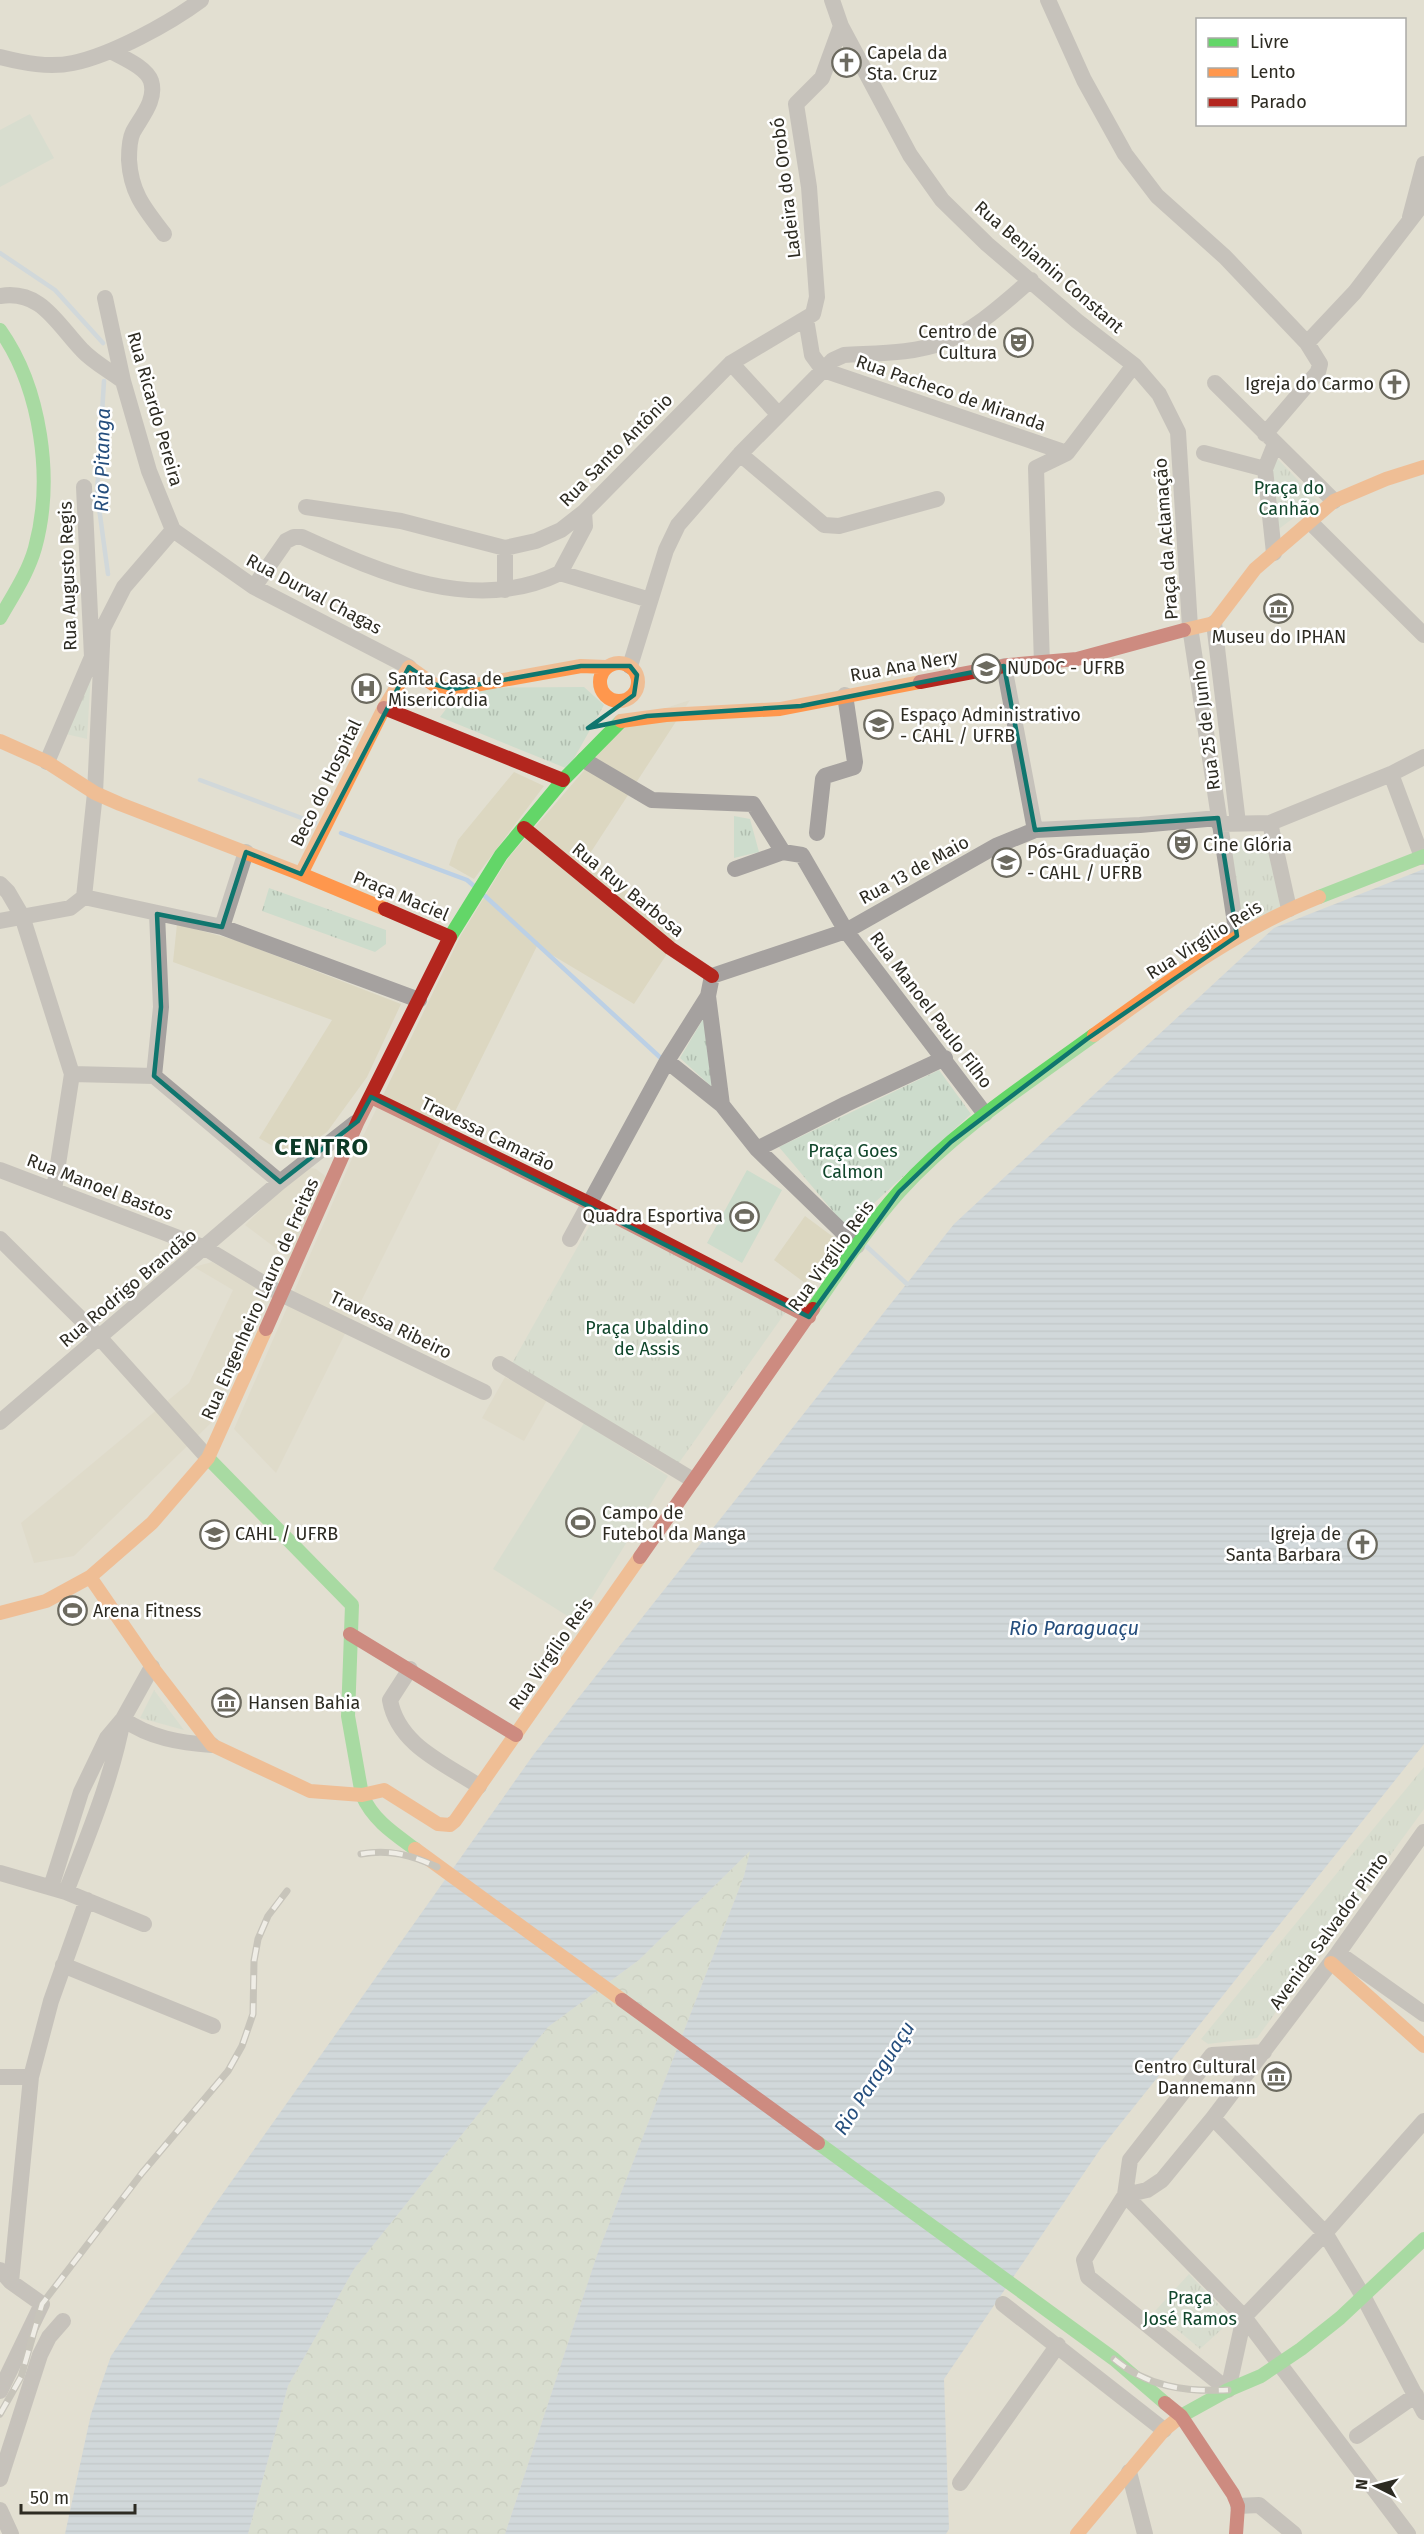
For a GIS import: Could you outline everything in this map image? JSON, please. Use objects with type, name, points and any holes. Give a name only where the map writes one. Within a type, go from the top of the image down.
[{"type":"street","points":[[0,57],[36,65],[73,63],[111,51],[187,11],[201,0]]},
{"type":"street","name":"Rua Benjamin Constant","points":[[832,0],[841,26],[910,155],[942,200],[987,244],[1077,321],[1134,365],[1159,394],[1178,432]]},
{"type":"street","points":[[1048,0],[1084,80],[1125,154],[1157,196],[1225,257],[1307,343],[1320,364],[1318,372],[1270,439],[1265,469],[1274,553]]},
{"type":"street","name":"Ladeira do Orobó","points":[[806,319],[813,314],[817,297],[809,187],[796,104],[822,78],[841,26]]},
{"type":"street","points":[[111,51],[147,73],[152,83],[152,95],[146,110],[131,134],[130,173],[135,193],[164,234]]},
{"type":"street","points":[[1408,223],[1424,164]]},
{"type":"street","points":[[1307,343],[1355,292],[1424,202]]},
{"type":"street","points":[[630,666],[666,550],[678,525],[740,454],[833,360],[844,355],[913,350],[948,341],[979,322],[1031,280]]},
{"type":"street","points":[[0,296],[15,294],[27,296],[46,310],[83,352],[123,381]]},
{"type":"street","name":"Rua Ricardo Pereira","points":[[105,298],[123,381],[149,471],[173,530]]},
{"type":"street","points":[[806,319],[812,355],[823,370]]},
{"type":"street","name":"Rua Santo Antônio","points":[[306,507],[401,521],[505,548],[536,541],[561,530],[584,512],[731,363],[806,319]]},
{"type":"street","points":[[0,330],[13,348],[30,391],[38,432],[41,484],[40,516],[35,548],[0,618]]},
{"type":"street","points":[[731,363],[778,414]]},
{"type":"street","points":[[1036,468],[1067,453],[1134,365]]},
{"type":"street","name":"Rua Pacheco de Miranda","points":[[823,370],[1067,453]]},
{"type":"street","points":[[1215,383],[1334,501]]},
{"type":"street","name":"Praça da Aclamação","points":[[1178,432],[1190,627],[1214,623]]},
{"type":"street","points":[[1035,442],[1042,665]]},
{"type":"street","points":[[1204,453],[1265,469]]},
{"type":"street","points":[[740,454],[818,521],[830,527],[937,499]]},
{"type":"street","points":[[1214,623],[1255,569],[1334,501],[1386,479],[1424,467]]},
{"type":"street","name":"Rua Augusto Regis","points":[[47,762],[92,657],[84,487]]},
{"type":"street","points":[[254,587],[286,541],[294,537],[302,537],[370,568],[448,588],[505,590],[538,584],[560,573],[585,526],[584,512]]},
{"type":"street","points":[[1311,523],[1424,635]]},
{"type":"street","points":[[92,657],[103,625],[124,587],[173,530]]},
{"type":"street","name":"Rua Durval Chagas","points":[[173,530],[254,587],[410,667]]},
{"type":"street","points":[[505,548],[505,590]]},
{"type":"street","points":[[560,573],[650,600]]},
{"type":"street","name":"Rua 25 de Junho","points":[[1214,623],[1238,823]]},
{"type":"street","points":[[0,921],[70,908],[84,897],[96,793],[103,625]]},
{"type":"street","name":"Rua Ana Nery","points":[[621,721],[647,716],[751,712],[801,705],[1004,666],[1042,665],[1078,659],[1190,627]]},
{"type":"street","name":"Rua 25 de Junho","points":[[1190,627],[1237,936]]},
{"type":"street","points":[[410,667],[433,684],[453,689],[581,666],[606,667],[614,663],[630,666],[637,675],[638,685],[634,695],[626,701],[615,702],[607,698],[601,691],[599,682],[606,667]]},
{"type":"street","points":[[1004,666],[1035,830]]},
{"type":"street","name":"Beco do Hospital","points":[[301,874],[384,708],[410,667]]},
{"type":"street","points":[[817,833],[823,779],[825,776],[854,767],[845,695]]},
{"type":"street","points":[[450,937],[501,855],[564,780],[621,721],[615,702]]},
{"type":"street","points":[[384,708],[564,780]]},
{"type":"street","name":"Praça Maciel","points":[[0,741],[47,762],[96,793],[301,874],[450,937],[371,1097]]},
{"type":"street","points":[[1289,909],[1269,823],[1391,774],[1424,757]]},
{"type":"street","name":"Rua Manoel Paulo Filho","points":[[584,760],[652,800],[749,802],[756,806],[789,852],[802,855],[846,931],[985,1114]]},
{"type":"street","points":[[1391,774],[1423,856]]},
{"type":"street","name":"Rua 13 de Maio","points":[[712,976],[846,931],[996,846],[1035,830],[1218,821],[1269,823]]},
{"type":"street","name":"Rua Ruy Barbosa","points":[[524,828],[670,948],[712,976]]},
{"type":"street","points":[[222,927],[246,852]]},
{"type":"street","points":[[735,869],[789,852]]},
{"type":"street","name":"Rua Virgílio Reis","points":[[362,1795],[380,1790],[388,1791],[438,1824],[450,1825],[516,1736],[857,1246],[899,1192],[985,1114],[1087,1039],[1237,936],[1289,909],[1423,856]]},
{"type":"street","points":[[4,888],[22,916],[72,1074],[54,1190]]},
{"type":"street","points":[[84,897],[222,927],[419,1000]]},
{"type":"street","points":[[154,1076],[161,1007],[158,914]]},
{"type":"street","points":[[712,976],[708,996],[722,1105]]},
{"type":"street","points":[[570,1239],[667,1061],[708,996]]},
{"type":"street","points":[[757,1149],[846,1104],[945,1059]]},
{"type":"street","points":[[667,1061],[722,1105],[757,1149],[857,1246]]},
{"type":"street","points":[[72,1074],[154,1076],[280,1182]]},
{"type":"street","name":"Rua Engenheiro Lauro de Freitas","points":[[0,1612],[46,1601],[90,1577],[152,1523],[208,1458],[358,1121],[371,1097]]},
{"type":"street","name":"Travessa Camarão","points":[[371,1097],[589,1203]]},
{"type":"street","name":"Rua Rodrigo Brandão","points":[[0,1422],[280,1182],[358,1121]]},
{"type":"street","name":"Rua Manoel Bastos","points":[[0,1170],[205,1248],[281,1294]]},
{"type":"street","points":[[589,1203],[809,1317]]},
{"type":"street","points":[[0,1239],[100,1338],[208,1458],[352,1605],[348,1716],[362,1795],[367,1806],[382,1825],[1114,2360],[1182,2416],[1227,2484],[1238,2506],[1236,2534]]},
{"type":"street","name":"Travessa Ribeiro","points":[[281,1294],[484,1392]]},
{"type":"street","points":[[500,1364],[693,1480]]},
{"type":"street","points":[[90,1577],[152,1667],[212,1745]]},
{"type":"street","points":[[350,1634],[516,1736]]},
{"type":"street","points":[[59,1890],[81,1792],[107,1738],[123,1719],[152,1667]]},
{"type":"street","points":[[410,1669],[390,1700],[397,1725],[406,1738],[416,1746],[479,1786]]},
{"type":"street","points":[[123,1719],[139,1730],[180,1743],[212,1745],[310,1791],[362,1795]]},
{"type":"street","points":[[59,1890],[102,1802],[119,1743],[123,1719]]},
{"type":"street","points":[[81,1792],[102,1802]]},
{"type":"street","name":"Avenida Salvador Pinto","points":[[1125,2195],[1147,2190],[1162,2180],[1213,2118],[1335,1958],[1424,1832]]},
{"type":"street","points":[[0,1873],[59,1890],[144,1924]]},
{"type":"street","points":[[0,2391],[42,2304],[6,2276],[31,2077],[51,2001],[87,1900]]},
{"type":"street","points":[[1335,1958],[1424,2014]]},
{"type":"street","points":[[1335,1958],[1380,2007],[1424,2046]]},
{"type":"street","points":[[63,1965],[213,2026]]},
{"type":"street","points":[[1380,2007],[1382,1997],[1392,1992]]},
{"type":"street","points":[[1227,2390],[1088,2277],[1084,2260],[1125,2195],[1131,2160],[1212,2055],[1264,2052]]},
{"type":"street","points":[[0,2077],[31,2077]]},
{"type":"street","points":[[1213,2118],[1325,2233],[1363,2296],[1424,2412]]},
{"type":"street","points":[[1227,2390],[1244,2317],[1325,2233],[1424,2121]]},
{"type":"street","points":[[1125,2195],[1244,2317],[1408,2534]]},
{"type":"street","points":[[1077,2534],[1164,2430],[1182,2416],[1227,2390],[1261,2376],[1320,2334],[1424,2239]]},
{"type":"street","points":[[1004,2304],[1164,2430]]},
{"type":"street","points":[[0,2479],[40,2355],[49,2337],[63,2320]]},
{"type":"street","points":[[960,2483],[1058,2345]]},
{"type":"street","points":[[1357,2436],[1416,2395]]},
{"type":"street","points":[[1129,2472],[1146,2534]]},
{"type":"street","points":[[1238,2506],[1259,2505],[1294,2534]]},
{"type":"street","points":[[0,2510],[11,2534]]},
{"type":"highlighted area","points":[[581,666],[630,666],[637,675],[634,695],[588,728],[647,716],[801,706],[1004,666],[1035,830],[1218,818],[1237,936],[1087,1039],[951,1142],[899,1192],[809,1317],[371,1097],[358,1121],[280,1182],[154,1076],[161,1007],[157,914],[222,927],[246,852],[301,874],[409,667],[433,684],[453,689]]},
{"type":"shaded area","points":[[690,700],[587,858],[680,934],[634,1004],[537,946],[276,1473],[234,1429],[351,1161],[461,935],[509,857],[627,721]]},
{"type":"shaded area","points":[[514,772],[544,786],[474,879],[449,865],[458,840]]},
{"type":"shaded area","points":[[177,924],[235,940],[401,1004],[367,1077],[327,1132],[291,1157],[259,1138],[332,1020],[173,962]]},
{"type":"shaded area","points":[[305,1167],[316,1169],[333,1182],[290,1259],[245,1225]]},
{"type":"shaded area","points":[[805,1216],[836,1239],[805,1283],[774,1260]]},
{"type":"shaded area","points":[[212,1262],[268,1293],[213,1421],[74,1556],[34,1563],[21,1523],[189,1383],[233,1290],[194,1267]]},
{"type":"shaded area","points":[[505,1377],[547,1400],[524,1441],[482,1418]]},
{"type":"green space","points":[[30,114],[54,158],[0,187],[0,130]]},
{"type":"green space","name":"Praça do Canhão","points":[[1273,454],[1317,500],[1267,538]]},
{"type":"green space","points":[[92,657],[87,739],[66,734]]},
{"type":"green space","points":[[584,687],[604,705],[568,769],[440,717],[462,688]]},
{"type":"green space","points":[[734,816],[750,819],[759,852],[734,858]]},
{"type":"green space","points":[[1266,835],[1283,920],[1235,943],[1219,845]]},
{"type":"green space","points":[[269,888],[386,930],[386,944],[375,952],[262,911]]},
{"type":"green space","points":[[706,1014],[712,1087],[680,1058]]},
{"type":"green space","name":"Praça Goes Calmon","points":[[939,1070],[971,1114],[847,1228],[779,1147]]},
{"type":"green space","name":"Quadra Esportiva","points":[[747,1170],[782,1190],[742,1263],[707,1243]]},
{"type":"green space","name":"Praça Ubaldino de Assis","points":[[600,1207],[790,1306],[676,1467],[511,1365]]},
{"type":"green space","name":"Campo de Futebol da Manga","points":[[584,1423],[668,1476],[577,1622],[493,1569]]},
{"type":"green space","points":[[154,1690],[184,1730],[140,1718]]},
{"type":"green space","points":[[1424,1767],[1424,1809],[1257,2038],[1208,2044],[1201,2039]]},
{"type":"green space","points":[[751,1850],[744,1876],[597,2255],[505,2534],[248,2534],[288,2386],[354,2269],[548,2027],[639,1960]]},
{"type":"green space","name":"Praça José Ramos","points":[[1189,2274],[1233,2319],[1200,2349],[1155,2311]]},
{"type":"water","name":"Rio Paraguaçu","points":[[1424,869],[1424,1744],[1101,2148],[944,2379],[949,2529],[946,2534],[505,2534],[597,2255],[744,1876],[750,1851],[639,1960],[548,2027],[354,2269],[288,2386],[248,2534],[65,2534],[91,2414],[111,2356],[214,2206],[534,1754],[954,1224],[1274,928]]},
{"type":"waterway","points":[[0,253],[55,290],[103,343]]},
{"type":"waterway","name":"Rio Pitanga","points":[[104,381],[97,493],[108,574]]},
{"type":"waterway","name":"Rio Pitanga","points":[[200,780],[315,823]]},
{"type":"waterway","points":[[341,833],[467,880],[474,886]]},
{"type":"waterway","points":[[485,896],[664,1061]]},
{"type":"waterway","points":[[865,1245],[907,1284]]},
{"type":"railway","points":[[361,1854],[381,1852],[400,1854],[437,1867]]},
{"type":"railway","points":[[0,2414],[21,2377],[42,2304],[142,2173],[228,2071],[242,2046],[253,2014],[254,1961],[258,1939],[268,1916],[287,1891]]},
{"type":"railway","points":[[1114,2359],[1140,2376],[1168,2386],[1197,2390],[1228,2390]]},
{"type":"traffic: fast","points":[[0,330],[14,353],[34,406],[43,464],[41,521],[35,548],[20,584],[0,618]]},
{"type":"traffic: fast","points":[[450,937],[501,855],[563,780],[621,721]]},
{"type":"traffic: fast","points":[[1319,897],[1424,856]]},
{"type":"traffic: fast","points":[[813,1309],[876,1220],[921,1169],[992,1109],[1094,1035]]},
{"type":"traffic: fast","points":[[208,1458],[352,1605],[348,1716],[362,1795],[378,1819],[415,1849]]},
{"type":"traffic: fast","points":[[818,2143],[1114,2359],[1165,2403]]},
{"type":"traffic: fast","points":[[1181,2416],[1228,2390],[1261,2376],[1301,2349],[1340,2318],[1424,2239]]},
{"type":"traffic: slow","points":[[1184,630],[1214,623],[1255,569],[1334,501],[1386,479],[1424,467]]},
{"type":"traffic: slow","points":[[619,663],[633,668],[638,682],[633,696],[619,701],[605,696],[600,682],[605,668],[619,663]]},
{"type":"traffic: slow","points":[[301,874],[384,708],[409,667],[433,684],[453,689],[581,666],[606,667]]},
{"type":"traffic: slow","points":[[621,721],[666,715],[780,709],[920,682]]},
{"type":"traffic: slow","points":[[0,741],[47,762],[95,793],[120,804],[385,909]]},
{"type":"traffic: slow","points":[[1094,1035],[1230,941],[1288,910],[1319,897]]},
{"type":"traffic: slow","points":[[0,1613],[46,1601],[90,1577],[152,1523],[208,1458],[266,1329]]},
{"type":"traffic: slow","points":[[362,1795],[384,1790],[438,1824],[450,1825],[455,1821],[640,1557]]},
{"type":"traffic: slow","points":[[90,1577],[152,1667],[212,1745],[310,1791],[362,1795]]},
{"type":"traffic: slow","points":[[415,1849],[622,2000]]},
{"type":"traffic: slow","points":[[1331,1963],[1424,2046]]},
{"type":"traffic: slow","points":[[1077,2534],[1164,2430],[1181,2416]]},
{"type":"traffic: jam","points":[[920,682],[1009,665],[1077,659],[1184,630]]},
{"type":"traffic: jam","points":[[384,708],[563,780]]},
{"type":"traffic: jam","points":[[524,828],[670,948],[712,976]]},
{"type":"traffic: jam","points":[[266,1329],[358,1121],[450,937],[385,909]]},
{"type":"traffic: jam","points":[[371,1097],[589,1203],[809,1317]]},
{"type":"traffic: jam","points":[[640,1557],[813,1309]]},
{"type":"traffic: jam","points":[[350,1634],[516,1735]]},
{"type":"traffic: jam","points":[[622,2000],[818,2143]]},
{"type":"traffic: jam","points":[[1165,2403],[1181,2416],[1233,2494],[1238,2506],[1236,2534]]},
{"type":"place","name":"Capela da Sta. Cruz","points":[[846,63]]},
{"type":"place","name":"Centro de Cultura","points":[[1018,342]]},
{"type":"place","name":"Igreja do Carmo","points":[[1395,384]]},
{"type":"place","name":"Museu do IPHAN","points":[[1279,608]]},
{"type":"place","name":"NUDOC - UFRB","points":[[986,668]]},
{"type":"place","name":"Santa Casa de Misericórdia","points":[[367,689]]},
{"type":"place","name":"Espaço Administrativo - CAHL / UFRB","points":[[879,725]]},
{"type":"place","name":"Cine Glória","points":[[1182,845]]},
{"type":"place","name":"Pós-Graduação - CAHL / UFRB","points":[[1006,862]]},
{"type":"place","name":"Quadra Esportiva","points":[[744,1216]]},
{"type":"place","name":"Campo de Futebol da Manga","points":[[581,1523]]},
{"type":"place","name":"CAHL / UFRB","points":[[214,1534]]},
{"type":"place","name":"Igreja de Santa Barbara","points":[[1362,1544]]},
{"type":"place","name":"Arena Fitness","points":[[72,1611]]},
{"type":"place","name":"Hansen Bahia","points":[[227,1703]]},
{"type":"place","name":"Centro Cultural Dannemann","points":[[1277,2077]]},
{"type":"district","name":"CENTRO","points":[[322,1147]]}]
